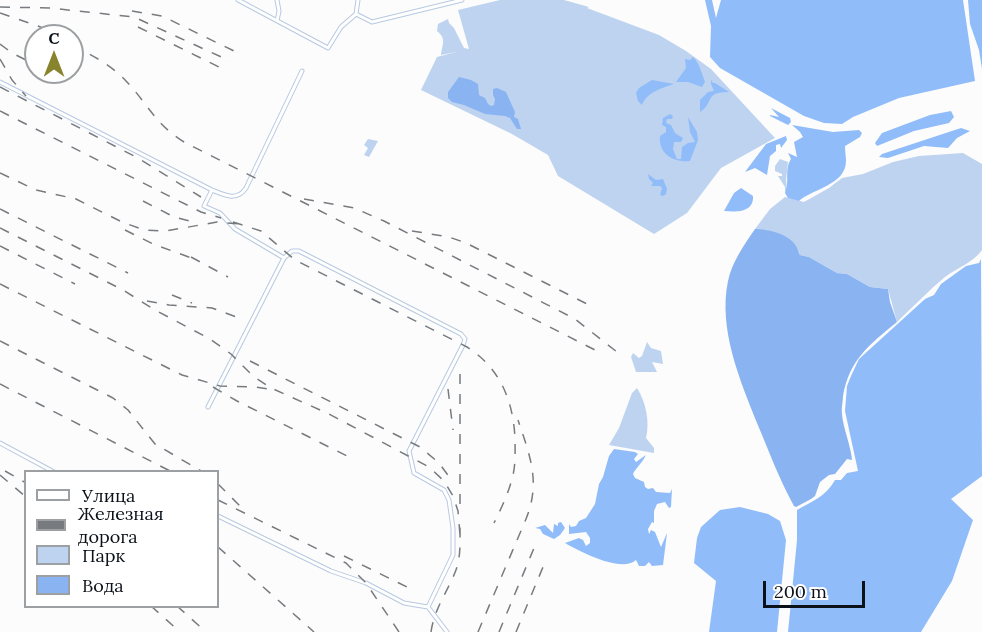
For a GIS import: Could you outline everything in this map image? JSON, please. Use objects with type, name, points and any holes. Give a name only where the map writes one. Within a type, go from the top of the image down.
[{"type":"street","points":[[238,0],[328,48],[341,27],[357,14],[358,0]]},
{"type":"street","points":[[277,21],[279,14],[277,1],[282,0]]},
{"type":"street","points":[[357,14],[372,22],[462,0]]},
{"type":"street","points":[[0,82],[212,190],[231,197],[243,192],[302,71]]},
{"type":"street","points":[[212,190],[204,206],[220,213],[235,229],[284,258]]},
{"type":"street","points":[[208,406],[284,258],[292,251],[299,252],[461,334],[464,338],[463,345],[409,451],[414,472],[441,487],[448,496],[453,528],[453,555],[428,607]]},
{"type":"street","points":[[0,443],[52,470]]},
{"type":"street","points":[[219,516],[331,571],[366,583],[404,603],[428,607],[447,632]]},
{"type":"green space","points":[[500,0],[564,0],[589,7],[587,8],[659,35],[711,69],[775,138],[721,168],[687,213],[654,234],[558,176],[548,155],[512,134],[421,90],[437,57],[456,52],[441,55],[443,39],[437,31],[438,24],[448,19],[464,48],[469,49],[458,10]]},
{"type":"green space","points":[[368,139],[378,141],[369,157],[364,155],[368,148],[364,145]]},
{"type":"green space","points":[[963,153],[982,164],[982,250],[970,262],[945,277],[897,322],[888,289],[870,287],[847,274],[837,273],[809,257],[800,255],[788,239],[769,231],[755,229],[770,209],[785,197],[804,202],[842,178],[863,174],[893,162],[919,156]]},
{"type":"green space","points":[[780,159],[788,162],[785,193],[785,187],[778,176],[782,174],[775,171],[775,166]]},
{"type":"green space","points":[[647,342],[651,348],[661,351],[663,364],[652,362],[657,372],[636,372],[631,357],[633,353],[639,358],[642,356]]},
{"type":"green space","points":[[637,388],[646,412],[648,425],[646,438],[654,448],[654,453],[609,445],[619,428],[632,393]]},
{"type":"shaded area","points":[[705,0],[712,0],[716,18],[721,0],[963,0],[975,81],[899,98],[853,117],[842,124],[824,123],[804,116],[720,68],[710,57],[711,26]]},
{"type":"shaded area","points":[[968,0],[982,0],[982,69],[979,50],[970,24]]},
{"type":"shaded area","points":[[693,57],[699,65],[705,82],[702,87],[688,82],[676,82],[686,68],[685,59],[690,60]]},
{"type":"shaded area","points":[[652,80],[674,84],[651,94],[642,105],[636,93],[639,88]]},
{"type":"shaded area","points":[[711,80],[729,92],[721,92],[712,96],[700,112],[700,100],[708,92],[714,91]]},
{"type":"shaded area","points":[[771,108],[790,118],[791,122],[788,125],[770,116],[779,117]]},
{"type":"shaded area","points":[[951,111],[954,117],[949,123],[914,131],[877,146],[875,143],[882,133],[930,115]]},
{"type":"shaded area","points":[[670,114],[673,116],[672,119],[667,119],[666,123],[671,125],[675,133],[683,138],[681,142],[674,142],[673,149],[677,159],[681,159],[682,147],[695,142],[690,132],[688,117],[697,132],[698,140],[690,161],[673,159],[662,148],[660,136],[666,132],[666,127],[662,125],[663,118]]},
{"type":"shaded area","points":[[792,125],[833,132],[859,130],[862,133],[860,137],[845,146],[845,169],[840,176],[799,201],[788,198],[785,193],[791,159],[788,153],[797,157],[794,142],[803,137]]},
{"type":"shaded area","points":[[961,128],[970,131],[957,138],[948,148],[924,146],[888,158],[879,157],[882,154]]},
{"type":"shaded area","points":[[786,136],[787,140],[781,148],[780,144],[776,145],[776,151],[770,156],[767,175],[755,168],[745,172],[766,144]]},
{"type":"shaded area","points":[[648,174],[656,180],[663,179],[667,189],[666,194],[660,195],[662,188],[660,186],[651,186],[653,183]]},
{"type":"shaded area","points":[[741,188],[753,196],[751,206],[743,210],[724,211],[734,193]]},
{"type":"shaded area","points":[[981,259],[982,476],[951,499],[973,520],[952,581],[921,632],[788,632],[797,540],[797,510],[823,494],[835,480],[841,480],[847,473],[858,471],[845,411],[847,386],[859,359],[925,299],[934,295],[941,284],[966,266],[979,263]]},
{"type":"shaded area","points":[[614,449],[635,452],[638,454],[634,459],[636,462],[646,455],[633,474],[635,478],[644,482],[645,487],[653,488],[656,492],[670,493],[672,489],[671,507],[669,508],[665,502],[657,504],[654,511],[654,523],[652,522],[648,529],[649,534],[651,530],[655,532],[661,547],[667,533],[663,565],[652,566],[649,562],[645,566],[639,566],[636,560],[621,564],[611,563],[565,543],[579,538],[586,546],[590,543],[586,532],[569,534],[569,524],[571,527],[576,526],[579,521],[586,518],[595,504],[599,484],[609,456]]},
{"type":"shaded area","points":[[740,507],[768,514],[780,521],[786,540],[777,632],[709,632],[716,581],[694,563],[697,538],[701,527],[720,510]]},
{"type":"shaded area","points":[[561,522],[565,528],[554,539],[535,528],[545,525],[553,533],[554,524],[558,526]]},
{"type":"water","points":[[459,77],[478,84],[479,95],[485,98],[491,106],[494,105],[495,99],[493,89],[497,88],[506,92],[515,112],[514,117],[518,119],[521,129],[517,129],[510,118],[505,116],[485,114],[452,102],[448,98],[448,92]]},
{"type":"water","points":[[755,229],[783,235],[793,242],[800,255],[809,257],[837,273],[847,274],[870,287],[888,289],[897,322],[862,354],[850,372],[846,383],[842,412],[852,460],[847,459],[835,474],[829,475],[820,482],[815,496],[796,507],[779,475],[750,407],[728,336],[726,299],[728,281],[735,260]]},
{"type":"railway","points":[[0,7],[50,8],[134,17],[230,61]]},
{"type":"railway","points":[[132,11],[162,16],[234,51]]},
{"type":"railway","points":[[0,13],[32,24]]},
{"type":"railway","points":[[138,27],[225,70]]},
{"type":"railway","points":[[0,44],[24,59]]},
{"type":"railway","points":[[84,52],[120,75],[159,121],[184,142],[599,352]]},
{"type":"railway","points":[[0,59],[12,80],[26,96]]},
{"type":"railway","points":[[0,87],[138,158],[201,197]]},
{"type":"railway","points":[[0,111],[201,212],[221,218]]},
{"type":"railway","points":[[0,173],[36,190],[76,199],[122,222],[144,230],[166,231],[217,222],[240,224]]},
{"type":"railway","points":[[304,199],[354,208],[384,221],[575,319],[617,352]]},
{"type":"railway","points":[[143,201],[174,217],[194,222]]},
{"type":"railway","points":[[0,209],[128,273]]},
{"type":"railway","points":[[233,222],[261,231],[295,260],[467,347],[488,365],[503,386],[508,398],[515,438],[515,464],[512,479],[494,523]]},
{"type":"railway","points":[[0,228],[123,290],[210,339],[231,354],[253,376],[271,388],[329,414],[429,467],[444,481],[453,496],[458,511],[460,535]]},
{"type":"railway","points":[[125,230],[153,244],[197,260]]},
{"type":"railway","points":[[412,231],[449,237],[466,243],[587,304]]},
{"type":"railway","points":[[0,246],[75,284]]},
{"type":"railway","points":[[191,257],[228,277]]},
{"type":"railway","points":[[0,284],[182,375],[220,386],[268,389]]},
{"type":"railway","points":[[172,295],[192,303]]},
{"type":"railway","points":[[147,301],[212,308],[242,319]]},
{"type":"railway","points":[[0,341],[113,398],[128,410],[155,444],[200,470]]},
{"type":"railway","points":[[250,361],[420,447],[439,463],[450,478]]},
{"type":"railway","points":[[460,374],[460,506]]},
{"type":"railway","points":[[0,384],[168,470]]},
{"type":"railway","points":[[213,387],[351,458]]},
{"type":"railway","points":[[448,389],[453,430]]},
{"type":"railway","points":[[478,632],[526,519],[533,493],[532,469],[518,420]]},
{"type":"railway","points":[[5,471],[24,482]]},
{"type":"railway","points":[[0,475],[24,495]]},
{"type":"railway","points":[[219,485],[242,508]]},
{"type":"railway","points":[[219,500],[346,563],[366,583],[399,632]]},
{"type":"railway","points":[[431,632],[435,616],[458,565],[460,527]]},
{"type":"railway","points":[[219,548],[314,632]]},
{"type":"railway","points":[[499,632],[534,548]]},
{"type":"railway","points":[[344,556],[409,588]]},
{"type":"railway","points":[[516,632],[543,567]]},
{"type":"railway","points":[[153,608],[180,632]]},
{"type":"railway","points":[[179,608],[206,632]]}]
